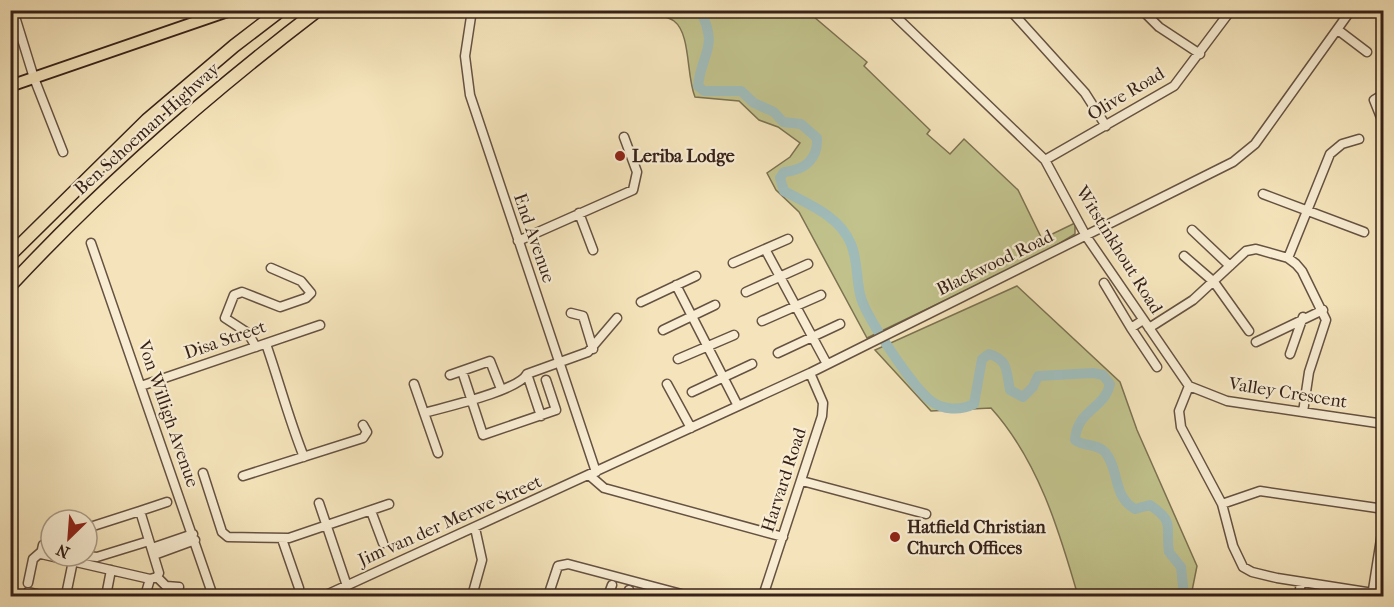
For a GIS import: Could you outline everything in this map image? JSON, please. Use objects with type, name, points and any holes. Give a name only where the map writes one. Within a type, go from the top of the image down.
[{"type":"highway","name":"Ben Schoeman Highway","points":[[11,254],[147,120],[234,46],[281,10]]},
{"type":"highway","name":"Ben Schoeman Highway","points":[[10,288],[87,206],[160,140],[246,66],[318,10]]},
{"type":"main road","points":[[10,87],[231,10]]},
{"type":"street","points":[[13,10],[34,78],[63,152]]},
{"type":"street","name":"End Avenue","points":[[472,10],[465,56],[470,95],[560,363],[592,474]]},
{"type":"street","name":"Witstinkhout Road","points":[[889,10],[1045,160],[1086,236],[1189,386]]},
{"type":"street","points":[[1010,10],[1086,93],[1106,126]]},
{"type":"street","points":[[1142,10],[1159,27],[1200,54]]},
{"type":"street","name":"Olive Road","points":[[1045,160],[1174,86],[1231,10]]},
{"type":"street","name":"Blackwood Road","points":[[592,474],[810,373],[1240,158],[1255,144],[1352,10]]},
{"type":"street","points":[[1338,30],[1367,52]]},
{"type":"street","points":[[1383,94],[1374,100],[1383,125]]},
{"type":"street","points":[[518,241],[614,200],[635,187],[637,172],[624,137]]},
{"type":"street","points":[[1288,258],[1330,154],[1342,144],[1359,139]]},
{"type":"street","points":[[1263,194],[1364,232]]},
{"type":"street","points":[[579,213],[593,250]]},
{"type":"street","points":[[1192,230],[1230,266]]},
{"type":"street","points":[[733,263],[788,239]]},
{"type":"street","name":"Von Willigh Avenue","points":[[91,243],[213,597]]},
{"type":"street","points":[[765,249],[827,364]]},
{"type":"street","points":[[1149,328],[1193,300],[1242,253],[1252,249],[1288,258],[1302,272],[1326,320],[1307,378],[1303,412]]},
{"type":"street","points":[[1184,256],[1214,282],[1249,331]]},
{"type":"street","points":[[746,292],[808,264]]},
{"type":"street","points":[[256,347],[248,333],[225,318],[234,295],[242,292],[280,307],[306,298],[311,293],[301,281],[272,268]]},
{"type":"street","points":[[641,302],[696,276]]},
{"type":"street","points":[[1104,283],[1157,367]]},
{"type":"street","points":[[676,285],[738,406]]},
{"type":"street","points":[[762,321],[821,295]]},
{"type":"street","points":[[663,330],[715,305]]},
{"type":"street","points":[[1256,342],[1303,317],[1323,310]]},
{"type":"street","points":[[571,313],[581,315],[586,321],[593,349]]},
{"type":"street","points":[[1290,354],[1303,317]]},
{"type":"street","points":[[424,413],[501,389],[524,380],[528,374],[593,349],[617,318]]},
{"type":"street","points":[[1131,328],[1143,320]]},
{"type":"street","points":[[778,353],[840,324]]},
{"type":"street","name":"Disa Street","points":[[141,386],[320,325]]},
{"type":"street","points":[[678,359],[734,335]]},
{"type":"street","points":[[266,344],[290,414],[292,428],[304,457]]},
{"type":"street","points":[[450,375],[490,361],[501,389]]},
{"type":"street","points":[[692,392],[752,364]]},
{"type":"street","points":[[462,371],[483,435],[556,410],[546,380]]},
{"type":"street","name":"Harvard Road","points":[[763,597],[823,410],[810,373]]},
{"type":"street","points":[[528,374],[541,416]]},
{"type":"street","points":[[414,384],[438,453]]},
{"type":"street","points":[[667,384],[691,428]]},
{"type":"street","points":[[1189,386],[1179,411],[1180,427],[1222,504],[1233,546],[1243,567],[1259,574],[1372,595],[1383,520]]},
{"type":"street","name":"Valley Crescent","points":[[1189,386],[1227,401],[1383,424]]},
{"type":"street","points":[[243,476],[363,438],[367,432],[363,424]]},
{"type":"street","points":[[202,473],[224,535],[282,539],[388,504]]},
{"type":"street","points":[[592,474],[604,488],[783,537]]},
{"type":"street","name":"Jim van der Merwe Street","points":[[324,597],[592,474]]},
{"type":"street","points":[[802,481],[926,514]]},
{"type":"street","points":[[1222,504],[1260,491],[1383,509]]},
{"type":"street","points":[[99,524],[167,502]]},
{"type":"street","points":[[319,502],[347,586]]},
{"type":"street","points":[[140,511],[159,573],[145,597]]},
{"type":"street","points":[[371,511],[383,543]]},
{"type":"street","points":[[472,597],[482,560],[475,528]]},
{"type":"street","points":[[99,557],[152,548],[194,537]]},
{"type":"street","points":[[282,539],[299,588]]},
{"type":"street","points":[[28,583],[33,560],[39,554]]},
{"type":"street","points":[[548,597],[558,566],[576,565],[688,597]]},
{"type":"street","points":[[99,567],[154,578],[166,586],[178,587]]},
{"type":"street","points":[[68,590],[72,568]]},
{"type":"street","points":[[106,597],[111,570]]},
{"type":"street","points":[[1299,597],[1301,582]]},
{"type":"street","points":[[608,597],[612,585]]},
{"type":"street","points":[[28,592],[46,597]]},
{"type":"green space","points":[[647,11],[807,11],[867,62],[864,66],[930,130],[927,134],[950,154],[964,139],[1018,190],[1042,239],[1075,223],[1075,234],[1047,251],[867,338],[799,212],[776,190],[767,173],[790,157],[800,143],[778,127],[759,120],[739,101],[695,97],[686,45],[679,27],[671,19]]},
{"type":"green space","points":[[1017,286],[1120,382],[1137,430],[1197,566],[1191,596],[1078,596],[1055,521],[1034,473],[1022,450],[991,408],[931,411],[875,350]]},
{"type":"waterway","points":[[700,10],[706,23],[709,42],[698,86],[704,91],[741,91],[754,103],[774,112],[783,122],[801,124],[817,138],[815,152],[809,162],[798,169],[784,172],[780,178],[784,191],[831,218],[846,234],[853,250],[859,291],[865,308],[881,337],[931,401],[952,408],[963,408],[974,404],[982,359],[989,354],[1000,360],[1006,368],[1010,390],[1023,397],[1033,387],[1038,376],[1093,373],[1103,375],[1110,384],[1107,392],[1081,422],[1075,440],[1098,447],[1105,452],[1113,467],[1119,490],[1128,504],[1135,509],[1150,505],[1163,516],[1168,526],[1169,552],[1181,567],[1184,596]]},
{"type":"place","name":"Leriba Lodge","points":[[620,156]]},
{"type":"place","name":"Hatfield Christian Church Offices","points":[[895,537]]}]
